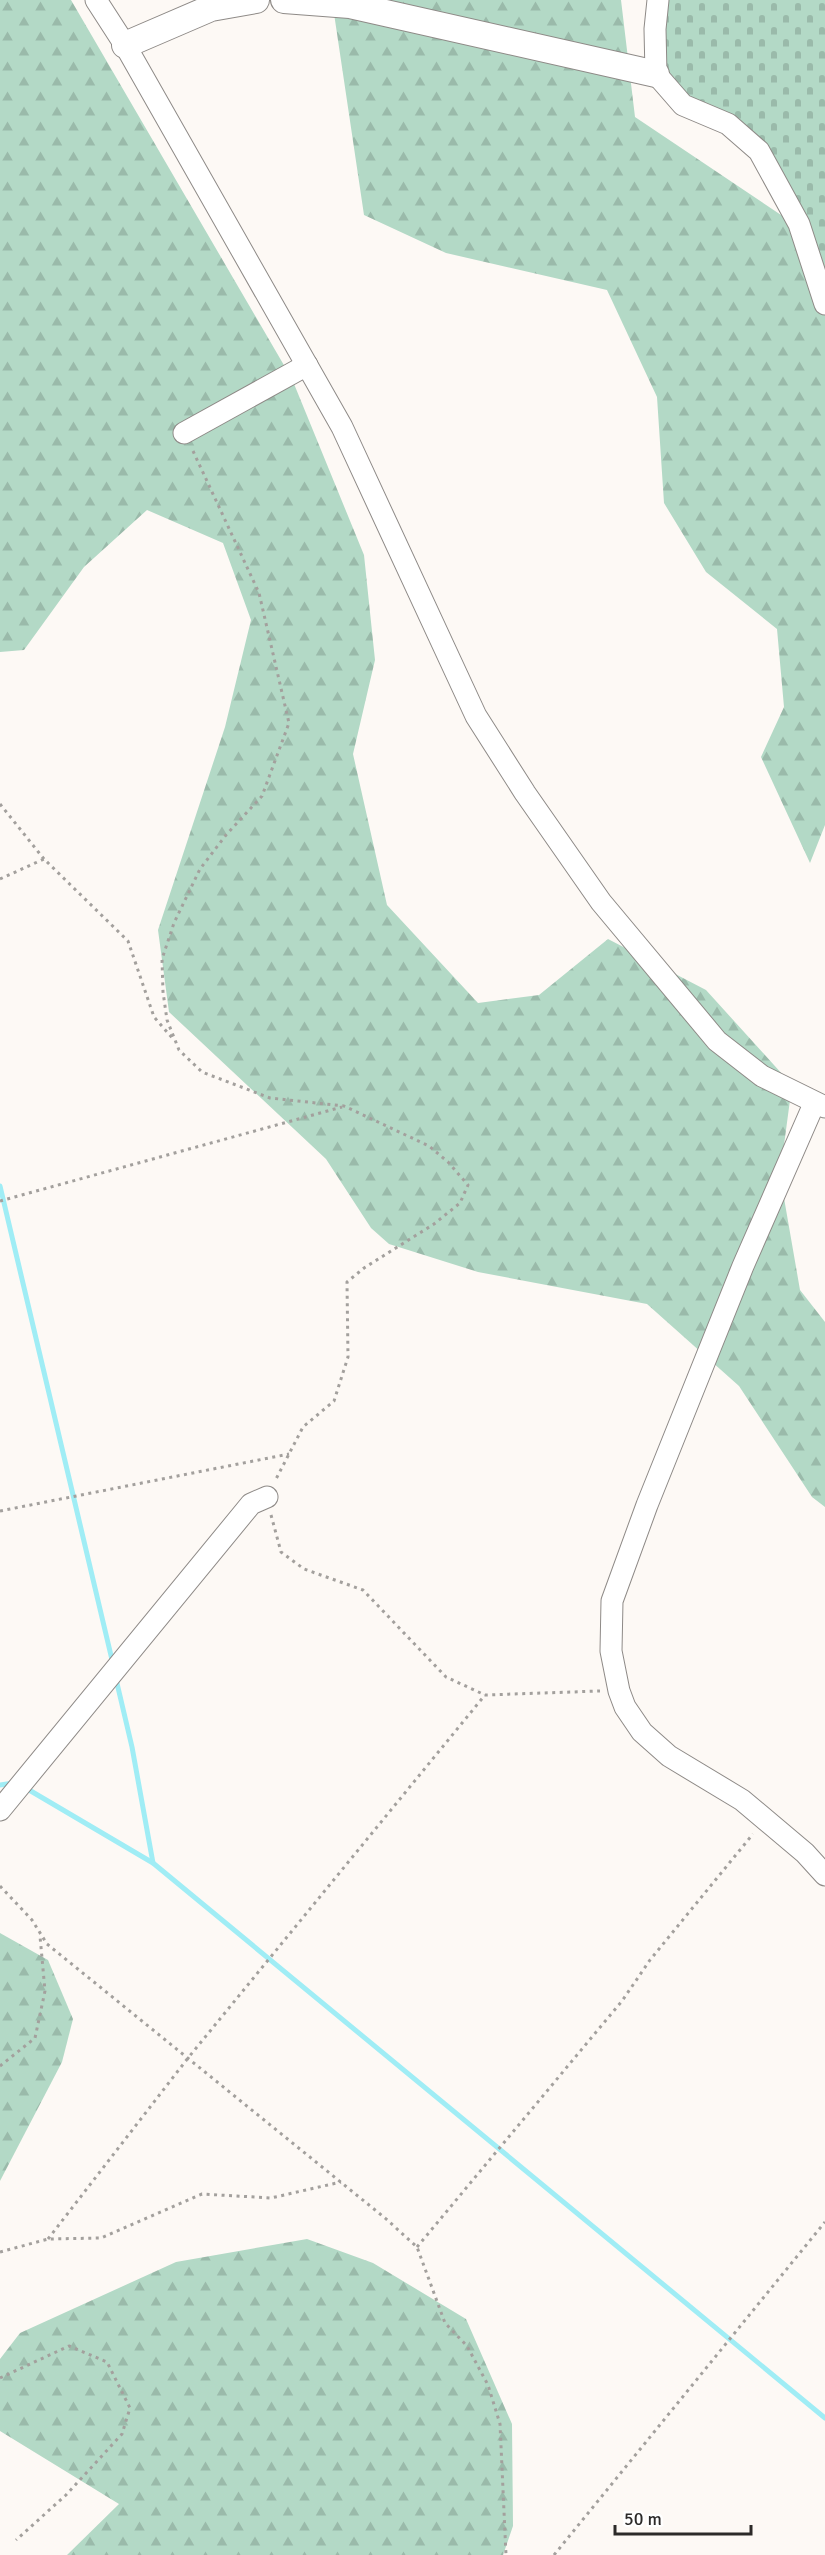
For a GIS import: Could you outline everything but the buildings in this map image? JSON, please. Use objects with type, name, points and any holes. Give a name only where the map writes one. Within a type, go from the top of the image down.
[{"type":"street","points":[[96,0],[125,45],[342,427],[476,716],[525,793],[601,902],[717,1041],[762,1076],[819,1106],[743,1266],[647,1505],[612,1601],[611,1651],[619,1691],[633,1720],[655,1746],[742,1800],[805,1853],[825,1875]]},
{"type":"street","points":[[125,45],[211,8],[256,0]]},
{"type":"street","points":[[284,0],[350,4],[656,74],[683,105],[728,124],[759,151],[799,224],[825,304]]},
{"type":"street","points":[[656,74],[655,29],[658,0]]},
{"type":"street","points":[[184,433],[307,365]]},
{"type":"street","points":[[0,1810],[251,1504],[267,1497]]},
{"type":"path","points":[[184,433],[259,593],[289,723],[262,796],[226,835],[200,869],[174,923],[162,959],[167,1020],[179,1050],[202,1072],[270,1098],[344,1106],[429,1146],[448,1162],[468,1185],[460,1203],[434,1224],[364,1268],[347,1282],[348,1358],[334,1401],[303,1427],[267,1497],[281,1552],[304,1569],[363,1590],[446,1677],[485,1695],[619,1691]]},
{"type":"path","points":[[0,804],[44,859],[128,940],[154,1017],[176,1042]]},
{"type":"path","points":[[0,879],[44,859]]},
{"type":"path","points":[[0,1201],[344,1106]]},
{"type":"path","points":[[0,1511],[290,1454]]},
{"type":"path","points":[[48,2239],[189,2058],[485,1695]]},
{"type":"path","points":[[417,2247],[622,2001],[650,1960],[764,1819]]},
{"type":"path","points":[[0,1886],[26,1912],[47,1944],[417,2247],[445,2322],[467,2346],[488,2385],[500,2424],[506,2555]]},
{"type":"path","points":[[0,2066],[35,2038],[45,1991],[40,1932]]},
{"type":"path","points":[[0,2252],[48,2239],[101,2238],[202,2194],[271,2198],[340,2182]]},
{"type":"path","points":[[554,2555],[825,2222]]},
{"type":"path","points":[[0,2378],[69,2346],[107,2362],[130,2408],[122,2434],[66,2495],[16,2540]]},
{"type":"green space","points":[[0,0],[71,0],[292,379],[364,555],[375,660],[353,754],[387,905],[478,1003],[539,995],[608,939],[706,990],[792,1085],[780,1175],[800,1290],[825,1322],[825,1507],[812,1497],[739,1386],[647,1304],[478,1272],[389,1244],[371,1228],[326,1159],[169,1012],[158,930],[225,727],[251,620],[223,543],[147,510],[84,567],[24,650],[0,652]]},
{"type":"green space","points":[[332,0],[621,0],[635,117],[790,221],[825,311],[825,825],[810,863],[761,757],[784,707],[777,629],[706,572],[664,503],[657,397],[607,290],[446,253],[364,215]]},
{"type":"green space","points":[[662,0],[825,0],[825,291],[763,149],[686,102],[662,74]]},
{"type":"green space","points":[[0,1933],[48,1960],[73,2019],[62,2062],[0,2181]]},
{"type":"green space","points":[[307,2239],[373,2263],[466,2319],[512,2424],[513,2526],[503,2555],[67,2555],[119,2504],[0,2431],[0,2359],[20,2333],[176,2262]]},
{"type":"waterway","points":[[0,1186],[113,1664]]},
{"type":"waterway","points":[[116,1679],[132,1747],[153,1863]]},
{"type":"waterway","points":[[0,1785],[13,1783]]},
{"type":"waterway","points":[[24,1787],[153,1863],[825,2418]]}]
